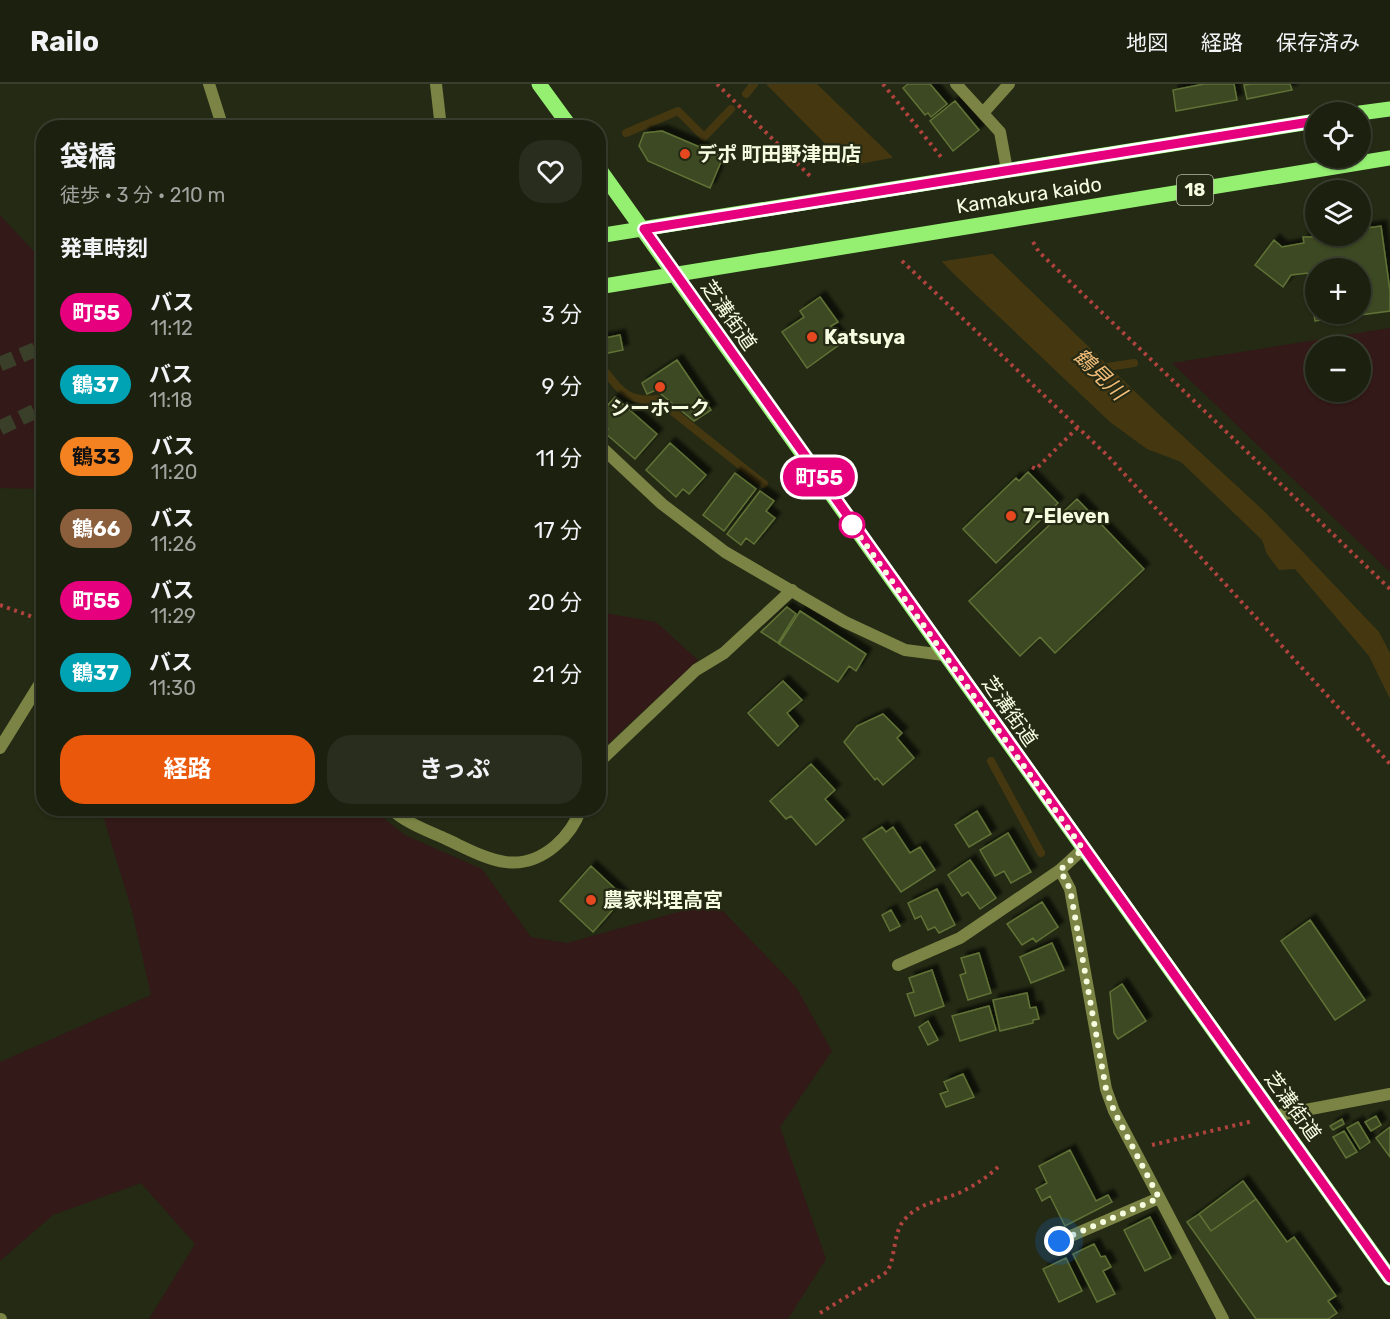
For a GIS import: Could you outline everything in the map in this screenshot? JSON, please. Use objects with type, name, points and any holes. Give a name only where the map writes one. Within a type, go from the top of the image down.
[{"type":"main road","points":[[539,84],[564,120]]},
{"type":"main road","points":[[1371,112],[1390,109]]},
{"type":"main road","name":"Kamakura kaido","points":[[606,235],[1305,123]]},
{"type":"main road","name":"Kamakura kaido","points":[[675,275],[1390,158]]},
{"type":"main road","name":"芝溝街道","points":[[606,177],[944,655],[1390,1278]]},
{"type":"main road","name":"18","points":[[606,286],[675,275]]},
{"type":"street","points":[[209,84],[220,120]]},
{"type":"street","points":[[436,84],[440,120]]},
{"type":"street","points":[[956,84],[1000,132],[1007,170]]},
{"type":"street","points":[[983,113],[1009,84]]},
{"type":"street","points":[[606,452],[662,504],[725,552],[845,622],[905,650],[944,655]]},
{"type":"street","points":[[606,755],[696,670],[724,653],[792,590]]},
{"type":"street","points":[[0,748],[36,690]]},
{"type":"street","points":[[399,816],[484,856],[507,863],[527,863],[544,856],[562,841],[579,816]]},
{"type":"street","points":[[898,965],[960,938],[1060,870],[1083,849]]},
{"type":"street","points":[[1060,870],[1070,889],[1106,1089],[1134,1149],[1222,1319]]},
{"type":"street","points":[[1274,1116],[1390,1094]]},
{"type":"street","points":[[1059,1241],[1159,1198]]},
{"type":"path","points":[[717,84],[813,179]]},
{"type":"path","points":[[883,84],[938,150],[941,157]]},
{"type":"path","points":[[1033,242],[1039,252],[1390,589]]},
{"type":"path","points":[[902,261],[1116,465],[1390,764]]},
{"type":"path","points":[[1032,466],[1036,469],[1078,428]]},
{"type":"path","points":[[0,605],[36,618]]},
{"type":"path","points":[[1134,1149],[1274,1116]]},
{"type":"path","points":[[820,1313],[887,1272],[893,1261],[903,1220],[923,1205],[958,1193],[984,1180],[998,1167]]},
{"type":"shaded area","points":[[0,215],[36,254],[36,489],[0,488]]},
{"type":"shaded area","points":[[1390,328],[1390,572],[1172,363],[1305,342],[1305,402],[1371,402],[1371,336],[1340,336]]},
{"type":"shaded area","points":[[606,613],[656,622],[698,660],[606,745]]},
{"type":"shaded area","points":[[103,816],[381,816],[405,835],[482,869],[531,937],[567,943],[714,902],[796,987],[832,1051],[780,1127],[826,1259],[788,1319],[149,1319],[195,1244],[141,1183],[53,1215],[0,1261],[0,1062],[151,995],[132,911]]},
{"type":"water","name":"鶴見川","points":[[766,84],[817,84],[1149,405],[1264,511],[1379,632],[1390,653],[1390,699],[1369,656],[1295,569],[1279,570],[1267,554],[1262,540],[1181,462],[1147,449],[1110,422],[957,277]]},
{"type":"pier","points":[[897,157],[997,253],[938,262],[843,167]]},
{"type":"building","points":[[908,84],[930,84],[947,104],[931,117],[928,113],[925,115],[903,88]]},
{"type":"building","points":[[1204,84],[1234,84],[1237,100],[1176,111],[1173,90]]},
{"type":"building","points":[[1290,84],[1292,90],[1247,99],[1244,85]]},
{"type":"building","points":[[955,101],[979,130],[953,151],[930,121]]},
{"type":"building","points":[[662,131],[723,157],[710,188],[648,161],[639,146],[644,133]]},
{"type":"building","points":[[1381,226],[1390,291],[1390,311],[1371,314],[1371,258],[1305,258],[1305,273],[1291,275],[1283,287],[1255,265],[1274,240],[1282,247],[1304,243],[1303,237],[1305,237],[1305,246],[1371,246],[1371,227]]},
{"type":"building","name":"Katsuya","points":[[820,297],[838,322],[831,326],[843,342],[807,368],[782,332],[804,317],[800,311]]},
{"type":"building","points":[[620,335],[623,350],[606,353],[606,338]]},
{"type":"building","points":[[677,360],[711,410],[694,421],[656,390],[647,394],[642,383]]},
{"type":"building","points":[[615,397],[657,434],[635,459],[606,434],[608,429],[606,427],[606,407]]},
{"type":"building","points":[[670,443],[706,475],[689,494],[683,489],[676,497],[646,470]]},
{"type":"building","name":"7-Eleven","points":[[1028,472],[1058,503],[996,563],[963,529],[1016,478],[1019,481]]},
{"type":"building","points":[[735,473],[756,489],[724,531],[703,515]]},
{"type":"building","points":[[760,491],[774,501],[766,511],[775,518],[754,544],[746,538],[741,545],[727,534]]},
{"type":"building","points":[[1077,499],[1144,569],[1055,653],[1040,637],[1020,656],[969,601]]},
{"type":"building","points":[[787,607],[796,614],[778,643],[761,632]]},
{"type":"building","points":[[800,611],[866,654],[856,671],[849,666],[838,682],[779,644]]},
{"type":"building","points":[[783,681],[802,700],[787,713],[798,726],[778,746],[748,713]]},
{"type":"building","points":[[883,714],[902,733],[897,738],[914,758],[883,785],[877,778],[875,780],[844,742],[857,726]]},
{"type":"building","points":[[811,764],[835,790],[825,799],[844,820],[816,845],[791,816],[786,819],[770,801]]},
{"type":"building","points":[[977,811],[991,834],[969,847],[955,825]]},
{"type":"building","points":[[882,827],[886,832],[893,827],[910,853],[920,847],[935,870],[901,892],[863,839]]},
{"type":"building","points":[[1008,833],[1031,872],[1011,883],[1004,871],[995,876],[980,850]]},
{"type":"building","points":[[970,860],[996,898],[980,909],[968,892],[962,896],[948,875]]},
{"type":"building","points":[[591,866],[624,897],[593,932],[560,901]]},
{"type":"building","points":[[937,889],[955,925],[939,933],[935,927],[928,930],[921,916],[915,919],[908,903]]},
{"type":"building","points":[[1042,902],[1058,927],[1036,942],[1033,938],[1022,945],[1007,924]]},
{"type":"building","points":[[891,910],[900,926],[890,931],[882,915]]},
{"type":"building","points":[[1310,920],[1365,1000],[1335,1020],[1281,941]]},
{"type":"building","points":[[1052,943],[1064,970],[1031,983],[1020,957]]},
{"type":"building","points":[[979,953],[991,993],[968,1000],[960,975],[966,973],[961,958]]},
{"type":"building","points":[[932,970],[944,1006],[915,1016],[907,994],[914,992],[909,978]]},
{"type":"building","points":[[1122,984],[1146,1021],[1118,1039],[1114,1033],[1110,992]]},
{"type":"building","points":[[1027,993],[1030,1008],[1036,1007],[1039,1019],[1033,1020],[1033,1023],[1000,1031],[993,1000]]},
{"type":"building","points":[[989,1006],[996,1030],[960,1041],[952,1016]]},
{"type":"building","points":[[928,1021],[938,1040],[928,1045],[919,1027]]},
{"type":"building","points":[[963,1074],[974,1097],[946,1107],[940,1094],[948,1091],[944,1082]]},
{"type":"building","points":[[1376,1116],[1381,1125],[1371,1131],[1365,1122]]},
{"type":"building","points":[[1342,1119],[1344,1124],[1333,1130],[1330,1126]]},
{"type":"building","points":[[1358,1122],[1370,1142],[1360,1149],[1347,1128]]},
{"type":"building","points":[[1390,1127],[1390,1157],[1376,1138]]},
{"type":"building","points":[[1344,1131],[1357,1152],[1346,1158],[1333,1137]]},
{"type":"building","points":[[1070,1150],[1096,1201],[1108,1195],[1112,1202],[1065,1226],[1050,1196],[1042,1201],[1036,1189],[1047,1183],[1039,1166]]},
{"type":"building","points":[[1243,1181],[1256,1199],[1211,1231],[1199,1214]]},
{"type":"building","points":[[1256,1199],[1287,1242],[1294,1237],[1336,1296],[1328,1301],[1337,1313],[1328,1319],[1256,1319],[1187,1222],[1199,1214],[1211,1231]]},
{"type":"building","points":[[1150,1217],[1171,1258],[1145,1271],[1124,1230]]},
{"type":"building","points":[[1094,1244],[1101,1257],[1105,1256],[1111,1267],[1103,1271],[1115,1294],[1097,1302],[1073,1254]]},
{"type":"building","points":[[1066,1258],[1082,1291],[1059,1302],[1043,1269]]},
{"type":"waterway","points":[[746,94],[754,84]]},
{"type":"waterway","points":[[626,133],[678,111],[704,137],[731,109]]},
{"type":"waterway","name":"鶴見川","points":[[1101,368],[1134,363]]},
{"type":"waterway","points":[[606,372],[616,385],[629,395],[646,400],[657,399],[764,484]]},
{"type":"waterway","points":[[991,761],[1041,853]]},
{"type":"tunnel","points":[[0,364],[36,349]]},
{"type":"tunnel","points":[[0,428],[36,411]]},
{"type":"bus line","name":"町55","points":[[1305,123],[644,229],[944,655],[1390,1278]]},
{"type":"place","name":"デポ 町田野津田店","points":[[685,154]]},
{"type":"place","name":"Katsuya","points":[[812,337]]},
{"type":"place","name":"シーホーク","points":[[660,387]]},
{"type":"place","name":"7-Eleven","points":[[1011,516]]},
{"type":"place","name":"農家料理高宮","points":[[591,900]]},
{"type":"route","points":[[852,525],[847,518],[1083,849],[1060,870],[1070,889],[1106,1089],[1114,1111],[1159,1198],[1059,1241]]}]
